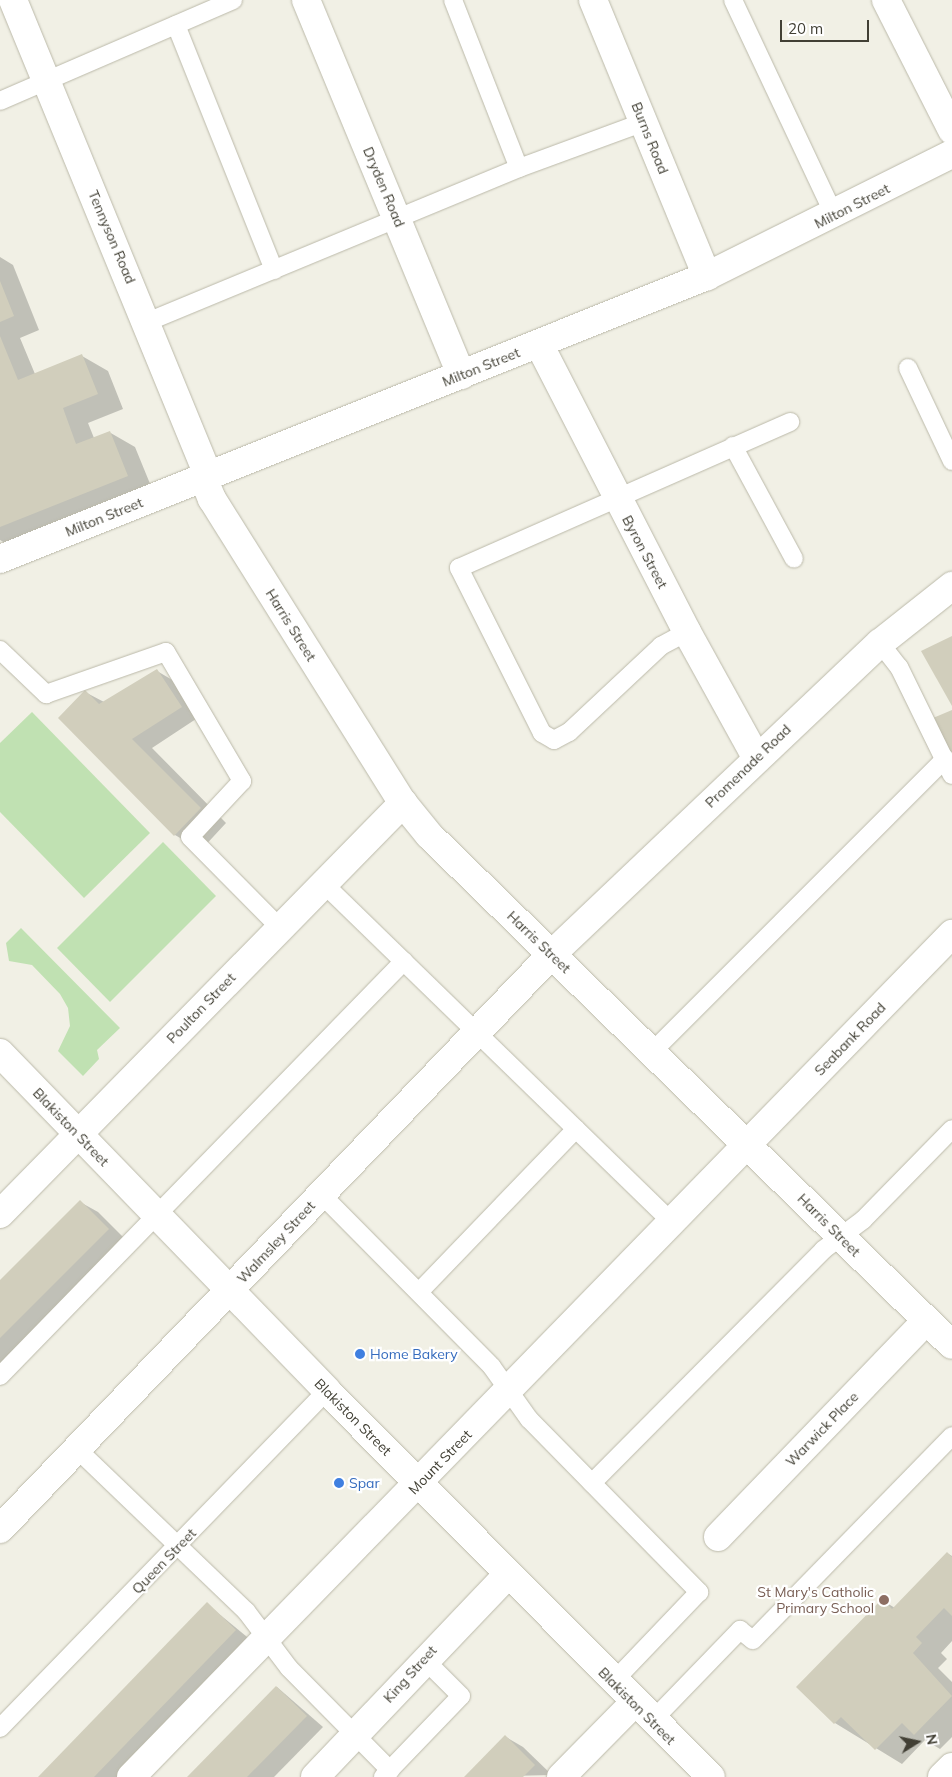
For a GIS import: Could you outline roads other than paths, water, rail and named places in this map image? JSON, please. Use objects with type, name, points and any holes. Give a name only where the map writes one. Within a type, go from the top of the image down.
[{"type":"street","name":"Tennyson Road","points":[[14,0],[147,322],[205,476]]},
{"type":"street","name":"Dryden Road","points":[[306,0],[461,375]]},
{"type":"street","name":"Burns Road","points":[[593,0],[707,276]]},
{"type":"street","points":[[886,0],[952,130]]},
{"type":"street","name":"Milton Street","points":[[0,559],[707,276],[834,215],[952,154]]},
{"type":"street","name":"Byron Street","points":[[539,344],[687,632],[756,757]]},
{"type":"street","name":"Harris Street","points":[[205,476],[212,499],[403,803],[448,856],[552,954],[952,1346]]},
{"type":"street","name":"Promenade Road","points":[[552,954],[756,757],[880,643],[952,586]]},
{"type":"street","name":"Poulton Street","points":[[0,1214],[403,803]]},
{"type":"street","name":"Seabank Road","points":[[747,1144],[952,934]]},
{"type":"street","name":"Walmsley Street","points":[[0,1529],[78,1450],[552,954]]},
{"type":"street","name":"Blakiston Street","points":[[0,1053],[612,1682],[710,1777]]},
{"type":"street","name":"Mount Street","points":[[131,1777],[419,1484],[747,1144]]},
{"type":"street","name":"Warwick Place","points":[[718,1536],[926,1320]]},
{"type":"street","name":"King Street","points":[[316,1777],[356,1736],[423,1658],[508,1574]]},
{"type":"street","points":[[561,1777],[643,1712]]},
{"type":"street","points":[[942,1777],[952,1767]]},
{"type":"lane","points":[[0,101],[233,0]]},
{"type":"lane","points":[[453,0],[518,168]]},
{"type":"lane","points":[[733,0],[834,215]]},
{"type":"lane","points":[[176,25],[274,270]]},
{"type":"lane","points":[[147,322],[398,220],[518,168],[644,122]]},
{"type":"lane","points":[[908,368],[952,461]]},
{"type":"lane","points":[[687,632],[661,646],[569,732],[554,740],[542,734],[459,568],[464,562],[617,498],[790,422]]},
{"type":"lane","points":[[733,446],[794,559]]},
{"type":"lane","points":[[651,1052],[948,767],[899,667],[880,643]]},
{"type":"lane","points":[[0,650],[46,694],[166,652],[242,781],[190,837],[280,927]]},
{"type":"lane","points":[[323,883],[671,1222]]},
{"type":"lane","points":[[0,1376],[404,961]]},
{"type":"lane","points":[[592,1483],[840,1236],[863,1220],[952,1129]]},
{"type":"lane","points":[[420,1291],[576,1130]]},
{"type":"lane","points":[[322,1194],[420,1291],[509,1391],[529,1419],[698,1592],[612,1682]]},
{"type":"lane","name":"Queen Street","points":[[0,1728],[179,1546],[327,1391]]},
{"type":"lane","points":[[643,1712],[740,1630],[753,1640],[952,1436]]},
{"type":"lane","points":[[78,1450],[179,1546],[267,1638],[289,1668],[356,1736],[386,1774],[461,1696],[423,1658]]},
{"type":"place","name":"Home Bakery","points":[[360,1354]]},
{"type":"place","name":"Spar","points":[[339,1483]]},
{"type":"place","name":"St Mary's Catholic Primary School","points":[[884,1600]]}]
